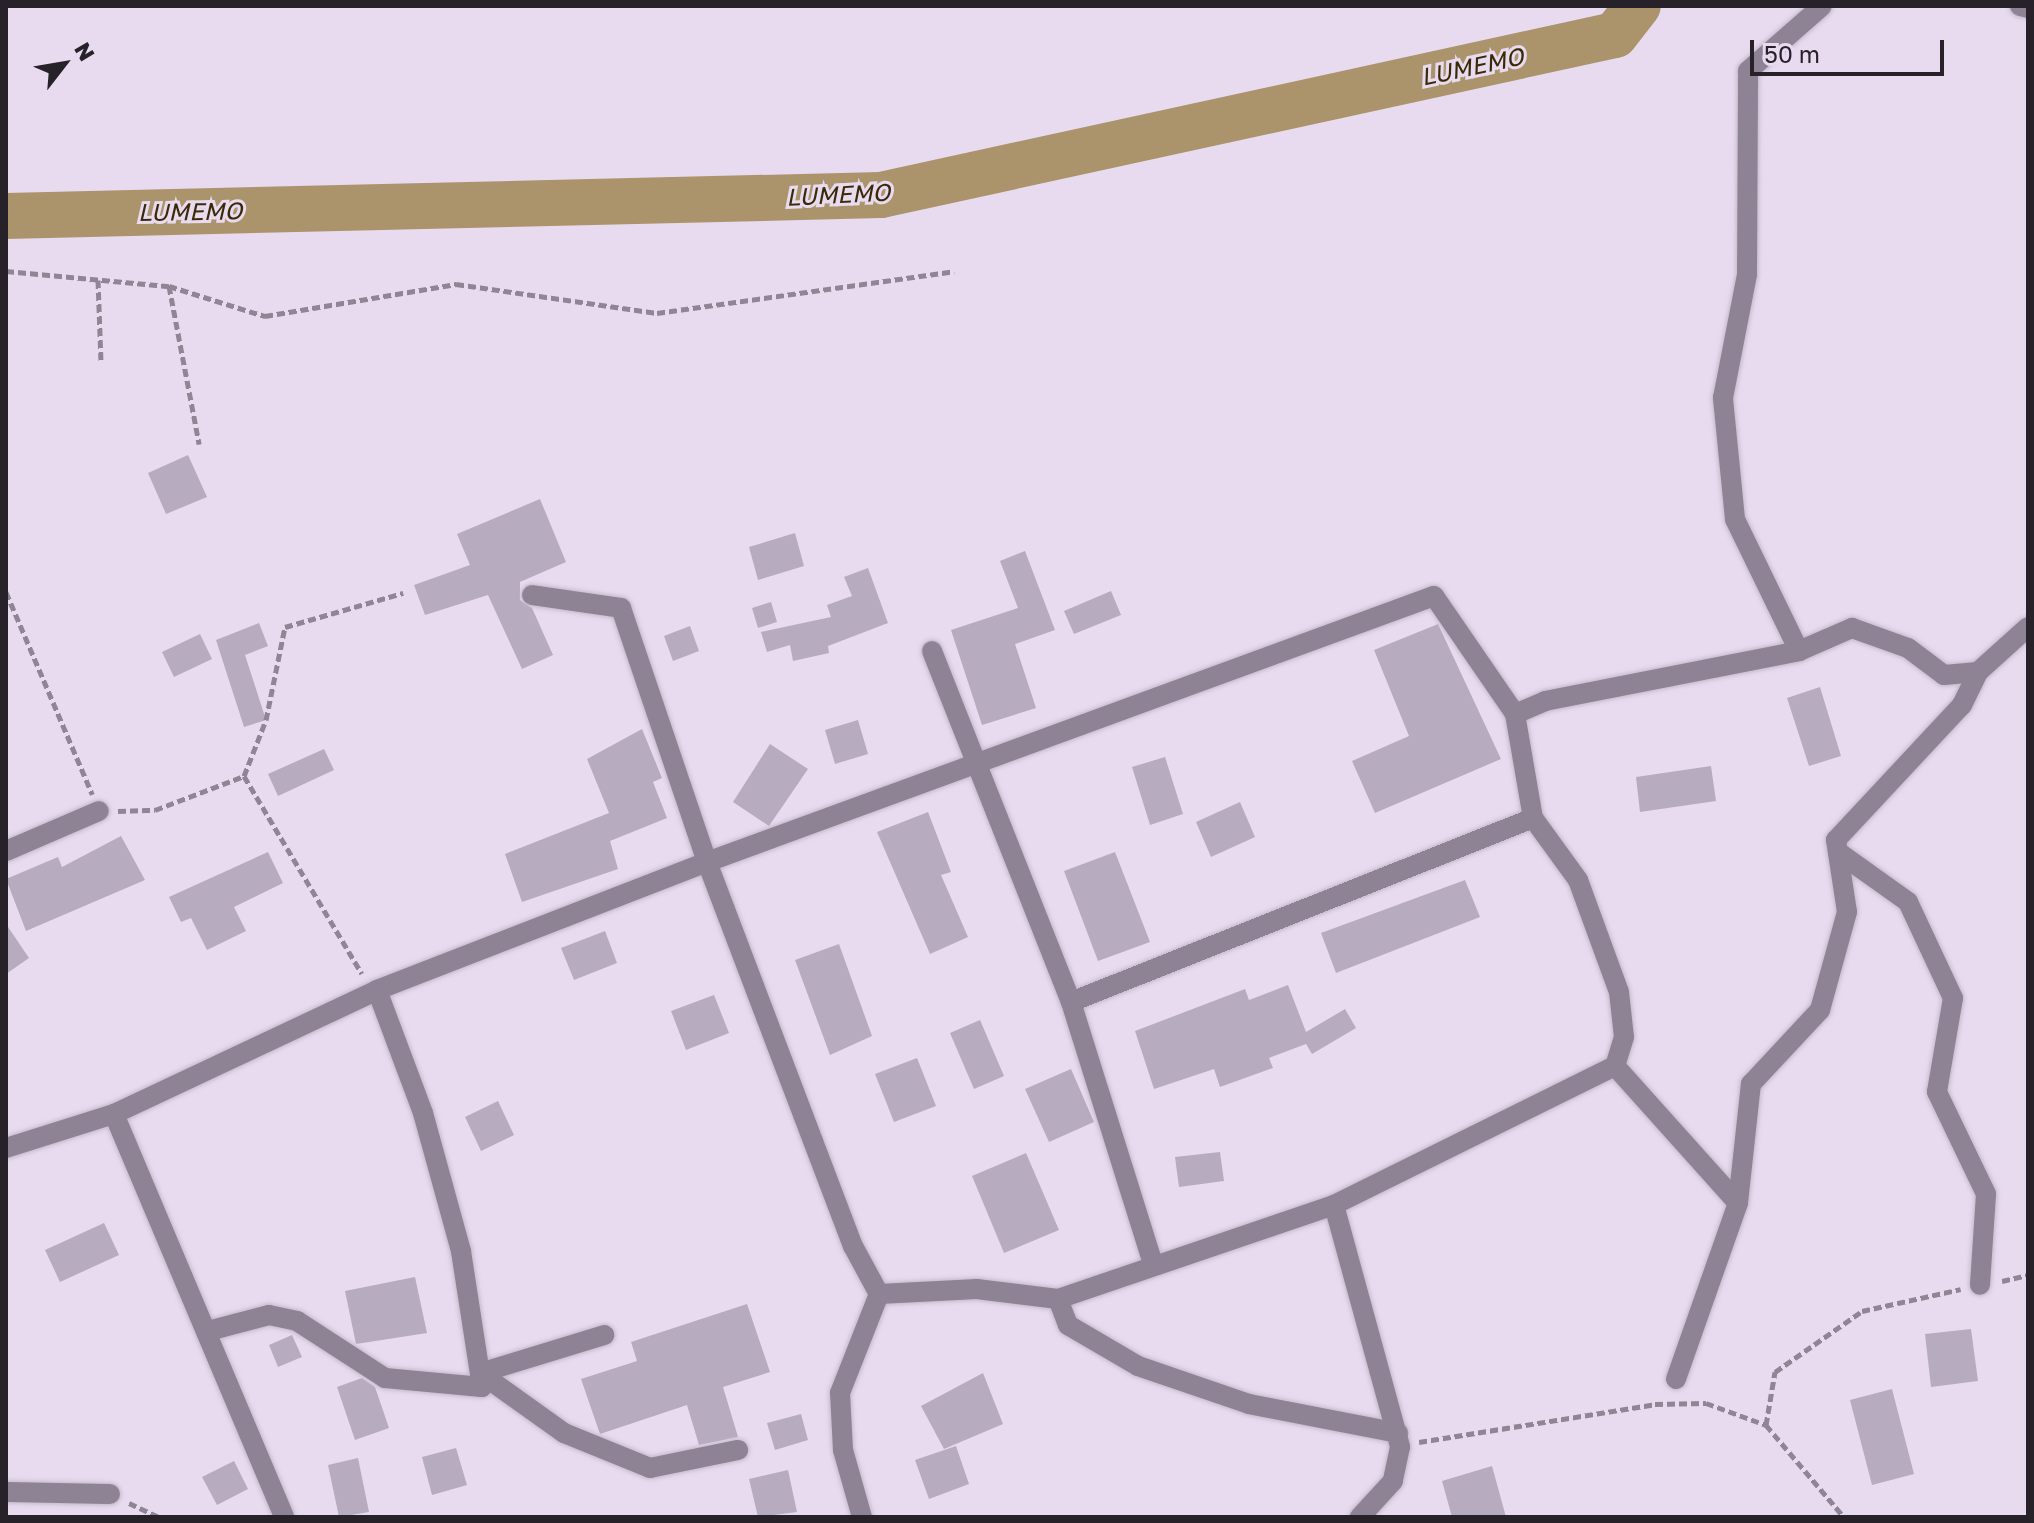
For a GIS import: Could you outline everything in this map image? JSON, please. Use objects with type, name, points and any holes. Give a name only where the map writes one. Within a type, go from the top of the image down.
[{"type":"street","points":[[1799,651],[1735,519],[1723,398],[1747,275],[1748,71],[1822,6]]},
{"type":"street","points":[[2020,6],[2028,8]]},
{"type":"street","points":[[532,595],[621,608],[707,862],[853,1246],[879,1294],[840,1393],[843,1450],[862,1517]]},
{"type":"street","points":[[6,1148],[114,1114],[376,991],[707,862],[980,757],[1434,596],[1515,714],[1533,818],[1578,880],[1619,992],[1624,1037],[1615,1066],[1334,1205],[1152,1261],[1058,1299],[977,1289],[879,1294]]},
{"type":"street","points":[[1676,1379],[1738,1203],[1751,1084],[1820,1010],[1847,912],[1836,840],[1962,705],[1978,672],[2028,627]]},
{"type":"street","points":[[1515,714],[1545,701],[1799,651],[1852,628],[1908,648],[1944,675],[1978,672]]},
{"type":"street","points":[[932,651],[980,757],[1071,1002],[1152,1261]]},
{"type":"street","points":[[6,851],[99,811]]},
{"type":"street","points":[[1071,1002],[1533,818]]},
{"type":"street","points":[[1838,852],[1908,902],[1953,998],[1937,1092],[1986,1194],[1980,1285]]},
{"type":"street","points":[[208,1331],[269,1315],[297,1321],[385,1378],[482,1387],[461,1251],[423,1113],[376,991]]},
{"type":"street","points":[[1615,1066],[1738,1203]]},
{"type":"street","points":[[114,1114],[284,1517]]},
{"type":"street","points":[[1334,1205],[1399,1440],[1393,1481],[1360,1517]]},
{"type":"street","points":[[1058,1299],[1068,1325],[1138,1366],[1249,1404],[1399,1440]]},
{"type":"street","points":[[480,1373],[604,1335]]},
{"type":"street","points":[[480,1373],[564,1433],[650,1468],[738,1450]]},
{"type":"street","points":[[6,1492],[110,1494]]},
{"type":"path","points":[[6,271],[169,286],[265,316],[456,284],[657,313],[954,271]]},
{"type":"path","points":[[98,280],[101,362]]},
{"type":"path","points":[[169,286],[199,444]]},
{"type":"path","points":[[6,592],[99,811],[155,810],[244,776],[266,720],[285,627],[403,593]]},
{"type":"path","points":[[244,776],[287,858],[376,991]]},
{"type":"path","points":[[1766,1425],[1775,1372],[1862,1311],[2028,1275]]},
{"type":"path","points":[[1399,1440],[1655,1404],[1706,1403],[1766,1425],[1844,1517]]},
{"type":"path","points":[[110,1494],[159,1517]]},
{"type":"building","points":[[188,455],[207,497],[166,514],[148,473]]},
{"type":"building","points":[[540,499],[566,562],[520,582],[520,600],[532,608],[553,655],[522,669],[488,595],[425,615],[414,585],[470,565],[457,534]]},
{"type":"building","points":[[795,533],[804,566],[758,580],[749,547]]},
{"type":"building","points":[[1025,551],[1055,630],[1015,644],[1036,708],[982,725],[951,630],[1018,608],[1000,561]]},
{"type":"building","points":[[868,568],[888,623],[828,646],[829,653],[793,661],[790,645],[767,652],[761,632],[831,617],[827,605],[852,596],[844,577]]},
{"type":"building","points":[[1111,591],[1121,615],[1074,634],[1064,611]]},
{"type":"building","points":[[771,602],[777,622],[758,628],[752,608]]},
{"type":"building","points":[[259,623],[268,646],[245,655],[266,720],[244,727],[216,640]]},
{"type":"building","points":[[1438,624],[1501,759],[1375,813],[1352,761],[1409,736],[1374,650]]},
{"type":"building","points":[[690,626],[699,651],[673,661],[664,636]]},
{"type":"building","points":[[200,634],[212,659],[174,677],[162,652]]},
{"type":"building","points":[[1820,687],[1841,756],[1809,766],[1787,698]]},
{"type":"building","points":[[858,720],[868,754],[835,764],[825,730]]},
{"type":"building","points":[[642,729],[662,778],[653,782],[667,818],[610,841],[618,869],[522,902],[505,854],[609,813],[587,759]]},
{"type":"building","points":[[770,744],[808,769],[769,826],[733,802]]},
{"type":"building","points":[[324,749],[334,770],[278,796],[268,774]]},
{"type":"building","points":[[1165,757],[1183,814],[1150,825],[1132,767]]},
{"type":"building","points":[[1711,766],[1716,801],[1640,812],[1636,777]]},
{"type":"building","points":[[1240,802],[1255,837],[1211,857],[1196,822]]},
{"type":"building","points":[[928,812],[951,872],[941,875],[968,937],[930,954],[877,832]]},
{"type":"building","points":[[121,836],[145,880],[26,931],[6,879],[58,857],[62,867]]},
{"type":"building","points":[[268,852],[283,883],[234,907],[246,931],[207,950],[191,918],[181,922],[169,897]]},
{"type":"building","points":[[1115,852],[1150,942],[1098,961],[1064,871]]},
{"type":"building","points":[[1465,880],[1480,917],[1336,973],[1321,933]]},
{"type":"building","points":[[6,924],[29,958],[6,974]]},
{"type":"building","points":[[605,931],[617,963],[574,980],[561,948]]},
{"type":"building","points":[[839,944],[872,1036],[830,1055],[795,960]]},
{"type":"building","points":[[1288,985],[1306,1032],[1345,1009],[1356,1028],[1312,1054],[1306,1044],[1269,1058],[1273,1068],[1220,1087],[1214,1069],[1154,1089],[1135,1031],[1245,989],[1249,1000]]},
{"type":"building","points":[[714,995],[729,1033],[686,1050],[671,1011]]},
{"type":"building","points":[[980,1020],[1004,1076],[974,1089],[950,1033]]},
{"type":"building","points":[[917,1058],[936,1106],[894,1122],[875,1074]]},
{"type":"building","points":[[1071,1069],[1094,1122],[1049,1142],[1025,1089]]},
{"type":"building","points":[[498,1101],[514,1135],[481,1151],[465,1117]]},
{"type":"building","points":[[1220,1152],[1224,1181],[1179,1187],[1175,1157]]},
{"type":"building","points":[[1026,1153],[1059,1230],[1004,1253],[972,1176]]},
{"type":"building","points":[[104,1223],[119,1255],[60,1282],[45,1250]]},
{"type":"building","points":[[415,1277],[427,1333],[356,1344],[345,1291]]},
{"type":"building","points":[[747,1304],[770,1372],[723,1387],[738,1437],[699,1445],[687,1405],[600,1434],[581,1379],[637,1361],[631,1342]]},
{"type":"building","points":[[1971,1329],[1978,1381],[1931,1387],[1925,1334]]},
{"type":"building","points":[[292,1335],[302,1357],[278,1367],[269,1345]]},
{"type":"building","points":[[983,1373],[1003,1424],[944,1449],[921,1406]]},
{"type":"building","points":[[362,1378],[375,1387],[389,1428],[355,1440],[337,1387]]},
{"type":"building","points":[[1892,1389],[1914,1474],[1872,1485],[1850,1400]]},
{"type":"building","points":[[801,1414],[808,1440],[775,1450],[767,1423]]},
{"type":"building","points":[[956,1446],[969,1484],[929,1499],[915,1460]]},
{"type":"building","points":[[456,1448],[467,1485],[432,1495],[422,1457]]},
{"type":"building","points":[[358,1458],[369,1512],[339,1517],[328,1465]]},
{"type":"building","points":[[234,1461],[248,1489],[217,1505],[202,1477]]},
{"type":"building","points":[[1492,1466],[1506,1517],[1452,1517],[1442,1481]]},
{"type":"building","points":[[788,1470],[797,1512],[758,1517],[749,1479]]},
{"type":"waterway","name":"LUMEMO","points":[[6,216],[881,195],[1615,35],[1638,6]]}]
